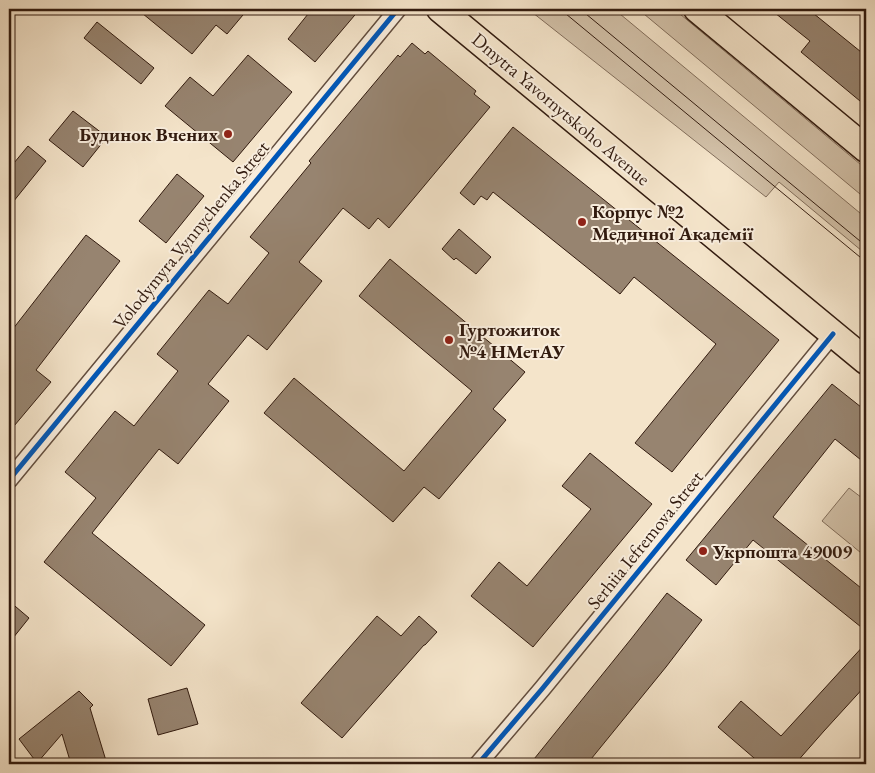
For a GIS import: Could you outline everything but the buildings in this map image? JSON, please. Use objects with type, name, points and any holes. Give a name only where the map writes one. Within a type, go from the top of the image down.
[{"type":"main road","name":"Dmytra Yavornytskoho Avenue","points":[[440,9],[866,361]]},
{"type":"main road","points":[[697,9],[866,149]]},
{"type":"street","name":"Volodymyra Vynnychenka Street","points":[[9,480],[398,9]]},
{"type":"street","name":"Serhiia Iefremova Street","points":[[478,764],[542,689],[833,334]]},
{"type":"shaded area","points":[[528,9],[614,9],[866,218],[866,245],[862,251],[779,182],[766,197]]},
{"type":"shaded area","points":[[638,9],[674,9],[866,169],[866,199]]},
{"type":"shaded area","points":[[849,488],[866,501],[866,557],[822,521]]},
{"type":"tram line","points":[[560,9],[866,262]]},
{"type":"tram line","points":[[580,9],[866,246]]},
{"type":"cycle path","points":[[9,480],[398,9]]},
{"type":"cycle path","points":[[478,764],[542,689],[833,334]]},
{"type":"place","name":"Будинок Вчених","points":[[228,134]]},
{"type":"place","name":"Корпус №2 Медичної Академії","points":[[582,222]]},
{"type":"place","name":"Гуртожиток №4 НМетАУ","points":[[449,340]]},
{"type":"place","name":"Укрпошта 49009","points":[[703,551]]}]
